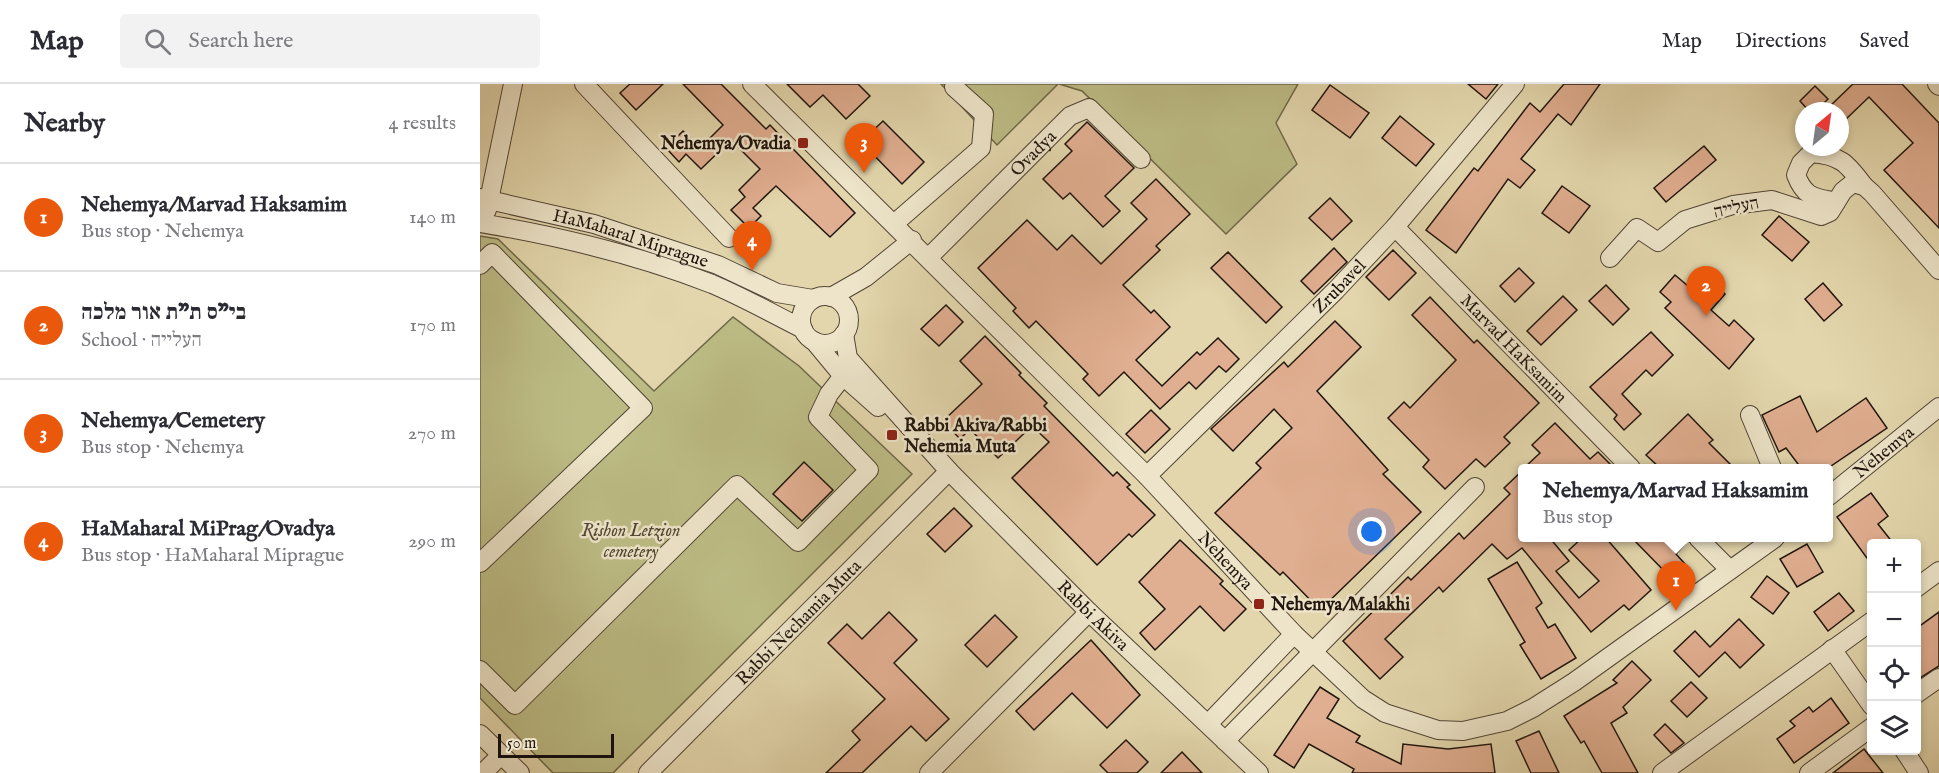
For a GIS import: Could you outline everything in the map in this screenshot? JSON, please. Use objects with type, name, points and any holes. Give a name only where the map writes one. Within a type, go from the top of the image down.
[{"type":"street","points":[[482,223],[485,198],[513,84]]},
{"type":"street","points":[[584,84],[729,238]]},
{"type":"street","name":"Zrubavel","points":[[1147,476],[1336,290],[1395,227],[1515,84]]},
{"type":"street","name":"Nehemya","points":[[756,85],[1147,476],[1294,634],[1363,699],[1385,713],[1438,730],[1482,728],[1507,721],[1533,708],[1768,542]]},
{"type":"street","points":[[895,223],[981,148],[984,114],[954,87]]},
{"type":"street","name":"Ovadya","points":[[929,256],[1070,116],[1089,108],[1141,159]]},
{"type":"street","points":[[1836,202],[1813,196],[1802,190],[1796,175],[1801,163],[1811,153],[1832,154],[1850,167],[1864,186],[1939,270]]},
{"type":"street","name":"העלייה","points":[[1610,258],[1637,228],[1658,242],[1685,220],[1734,205],[1772,200],[1821,216],[1830,212],[1843,191],[1853,183],[1864,186]]},
{"type":"street","name":"HaMaharal Miprague","points":[[485,198],[594,224],[718,265],[777,293],[822,298]]},
{"type":"street","name":"HaMaharal Miprague","points":[[482,223],[549,235],[725,290],[808,335],[843,376],[932,453]]},
{"type":"street","name":"Marvad HaKsamim","points":[[1395,227],[1627,464]]},
{"type":"street","points":[[844,334],[830,343],[808,335],[801,314],[822,298],[866,277],[912,240]]},
{"type":"street","points":[[480,265],[492,254],[644,408],[480,563]]},
{"type":"street","points":[[847,311],[866,277]]},
{"type":"street","points":[[822,298],[840,302],[847,311],[848,319],[844,334],[848,358],[932,453]]},
{"type":"street","points":[[480,670],[515,705],[736,484],[798,542],[869,470],[818,417],[829,394],[843,376]]},
{"type":"street","name":"Nehemya","points":[[1833,493],[1939,407]]},
{"type":"street","points":[[1750,415],[1770,464]]},
{"type":"street","name":"Rabbi Akiva","points":[[932,453],[1089,612],[1259,773]]},
{"type":"street","name":"Rabbi Nechamia Muta","points":[[648,773],[948,471]]},
{"type":"street","points":[[1225,741],[1475,487]]},
{"type":"street","points":[[1703,542],[1730,570]]},
{"type":"street","points":[[1921,585],[1939,571]]},
{"type":"street","points":[[929,773],[1089,612]]},
{"type":"street","points":[[1662,773],[1867,625]]},
{"type":"street","points":[[1208,724],[1294,634]]},
{"type":"street","points":[[1832,650],[1868,701]]},
{"type":"street","points":[[1921,691],[1939,678]]},
{"type":"street","points":[[1809,773],[1867,731]]},
{"type":"street","points":[[480,734],[520,773]]},
{"type":"street","points":[[483,773],[501,754]]},
{"type":"street","points":[[1907,755],[1919,773]]},
{"type":"green space","points":[[941,84],[1058,84],[997,145]]},
{"type":"green space","points":[[1059,84],[1298,84],[1276,123],[1297,164],[1226,234],[1082,91]]},
{"type":"green space","name":"Rishon Letzion cemetery","points":[[480,236],[498,239],[654,391],[733,317],[799,366],[912,474],[613,773],[553,773],[480,698]]},
{"type":"building","points":[[630,84],[663,84],[636,110],[620,93]]},
{"type":"building","points":[[683,84],[721,84],[766,129],[770,125],[855,213],[830,237],[776,186],[753,208],[761,216],[749,228],[731,210],[745,197],[739,190],[760,169],[731,140],[701,169],[686,154],[679,162],[666,148],[683,131],[700,148],[723,125]]},
{"type":"building","points":[[787,84],[858,84],[870,96],[846,119],[823,95],[810,107]]},
{"type":"building","points":[[1468,84],[1498,84],[1486,99]]},
{"type":"building","points":[[1564,84],[1600,84],[1571,125],[1558,114],[1521,159],[1535,170],[1520,188],[1508,179],[1456,253],[1426,230],[1474,168],[1478,171],[1530,103],[1540,112]]},
{"type":"building","points":[[1853,84],[1902,84],[1939,123],[1939,228],[1884,170],[1913,143],[1869,97],[1849,116],[1849,102],[1834,102]]},
{"type":"building","points":[[1330,85],[1369,113],[1350,138],[1312,110]]},
{"type":"building","points":[[1815,86],[1828,99],[1825,102],[1800,101]]},
{"type":"building","points":[[1400,116],[1434,144],[1416,166],[1382,138]]},
{"type":"building","points":[[883,121],[924,162],[902,184],[861,142]]},
{"type":"building","points":[[1087,122],[1134,168],[1105,196],[1120,211],[1103,227],[1070,193],[1063,199],[1043,179],[1072,151],[1065,144]]},
{"type":"building","points":[[1704,146],[1716,160],[1666,202],[1654,188]]},
{"type":"building","points":[[1156,179],[1190,214],[1156,246],[1160,250],[1123,285],[1151,313],[1154,310],[1170,327],[1136,360],[1162,386],[1197,352],[1200,355],[1218,338],[1239,359],[1226,372],[1219,366],[1196,389],[1189,382],[1160,409],[1124,372],[1099,396],[1083,379],[1088,374],[1036,321],[1029,328],[1013,311],[1016,308],[978,268],[1027,220],[1057,250],[1072,235],[1101,264],[1147,219],[1131,203]]},
{"type":"building","points":[[1562,186],[1590,206],[1569,233],[1542,213]]},
{"type":"building","points":[[1330,198],[1352,221],[1332,240],[1309,218]]},
{"type":"building","points":[[1779,216],[1809,242],[1792,261],[1762,235]]},
{"type":"building","points":[[1334,248],[1347,262],[1314,294],[1301,281]]},
{"type":"building","points":[[1393,250],[1416,273],[1389,300],[1366,277]]},
{"type":"building","points":[[1228,252],[1282,307],[1266,323],[1211,268]]},
{"type":"building","points":[[1519,268],[1534,283],[1515,302],[1500,286]]},
{"type":"building","points":[[1701,272],[1725,294],[1711,310],[1729,326],[1734,320],[1754,339],[1729,369],[1665,308],[1671,302],[1660,292],[1675,275],[1688,286]]},
{"type":"building","points":[[1823,283],[1842,305],[1824,321],[1805,299]]},
{"type":"building","points":[[1606,285],[1629,309],[1613,325],[1589,301]]},
{"type":"building","points":[[1563,296],[1577,310],[1541,345],[1527,331]]},
{"type":"building","points":[[1430,297],[1474,343],[1477,340],[1539,403],[1504,437],[1510,443],[1485,467],[1476,459],[1445,489],[1423,467],[1429,460],[1388,418],[1404,402],[1410,408],[1456,360],[1412,315]]},
{"type":"building","points":[[946,305],[963,322],[939,346],[921,329]]},
{"type":"building","points":[[1335,321],[1361,347],[1317,391],[1388,470],[1383,474],[1421,512],[1320,610],[1283,572],[1280,575],[1215,513],[1261,468],[1256,463],[1292,428],[1274,409],[1233,451],[1211,429],[1284,362],[1288,367]]},
{"type":"building","points":[[1651,332],[1673,355],[1652,376],[1646,370],[1622,394],[1641,414],[1624,430],[1614,419],[1617,415],[1590,387]]},
{"type":"building","points":[[985,336],[1047,403],[1044,406],[1113,476],[1117,472],[1130,485],[1127,487],[1155,515],[1132,537],[1129,534],[1097,565],[1012,478],[1049,442],[1032,426],[998,458],[970,429],[960,439],[943,421],[982,384],[960,361]]},
{"type":"building","points":[[1800,396],[1817,432],[1866,398],[1887,428],[1833,465],[1798,464],[1786,448],[1779,452],[1762,415]]},
{"type":"building","points":[[1151,410],[1170,429],[1145,453],[1126,434]]},
{"type":"building","points":[[1688,414],[1713,440],[1709,443],[1730,464],[1656,464],[1646,455]]},
{"type":"building","points":[[1555,423],[1590,459],[1598,452],[1610,464],[1528,464],[1540,453],[1532,445]]},
{"type":"building","points":[[804,462],[833,490],[802,521],[773,494]]},
{"type":"building","points":[[1518,475],[1518,542],[1553,542],[1569,561],[1556,571],[1579,598],[1599,581],[1569,550],[1578,542],[1609,542],[1651,590],[1629,610],[1624,605],[1591,632],[1522,548],[1507,559],[1492,544],[1443,592],[1439,587],[1385,639],[1403,657],[1380,679],[1343,641],[1408,577],[1411,580],[1459,533],[1464,539],[1510,494],[1504,488]]},
{"type":"building","points":[[1871,493],[1888,516],[1878,524],[1890,539],[1867,539],[1867,558],[1837,517]]},
{"type":"building","points":[[954,508],[972,526],[945,552],[927,534]]},
{"type":"building","points":[[1180,540],[1223,581],[1220,584],[1246,609],[1224,631],[1200,606],[1155,650],[1140,633],[1165,609],[1139,582]]},
{"type":"building","points":[[1636,542],[1683,542],[1685,544],[1676,554],[1685,564],[1671,578]]},
{"type":"building","points":[[1807,544],[1823,572],[1797,587],[1780,559]]},
{"type":"building","points":[[1517,562],[1542,603],[1536,608],[1548,628],[1555,624],[1576,658],[1541,679],[1520,645],[1525,642],[1488,579]]},
{"type":"building","points":[[1767,576],[1789,593],[1773,614],[1751,597]]},
{"type":"building","points":[[1839,593],[1854,611],[1828,631],[1814,612]]},
{"type":"building","points":[[889,612],[917,640],[894,663],[949,719],[926,741],[911,726],[862,773],[826,773],[860,740],[852,731],[885,699],[828,643],[847,624],[862,639]]},
{"type":"building","points":[[1939,612],[1939,666],[1921,677],[1921,647],[1921,625]]},
{"type":"building","points":[[995,615],[1017,637],[987,667],[965,645]]},
{"type":"building","points":[[1739,619],[1764,645],[1740,668],[1725,652],[1699,677],[1674,651],[1695,631],[1710,647]]},
{"type":"building","points":[[1091,640],[1140,695],[1107,728],[1072,693],[1034,730],[1016,711]]},
{"type":"building","points":[[1632,661],[1651,680],[1623,707],[1627,713],[1611,723],[1638,773],[1602,773],[1584,741],[1581,743],[1564,716],[1617,683],[1613,680]]},
{"type":"building","points":[[1691,682],[1707,698],[1687,717],[1671,701]]},
{"type":"building","points":[[1320,687],[1339,699],[1327,718],[1360,736],[1356,742],[1401,764],[1403,744],[1448,749],[1491,744],[1495,773],[1352,773],[1354,769],[1309,744],[1294,768],[1274,755]]},
{"type":"building","points":[[1831,698],[1849,723],[1794,763],[1777,739],[1795,726],[1790,721],[1809,707],[1813,712]]},
{"type":"building","points":[[1665,724],[1684,743],[1671,753],[1654,735]]},
{"type":"building","points":[[1539,731],[1559,773],[1531,773],[1516,741]]},
{"type":"building","points":[[1126,740],[1148,762],[1137,773],[1108,773],[1100,765]]},
{"type":"building","points":[[1864,749],[1883,773],[1833,773]]},
{"type":"building","points":[[1182,752],[1202,773],[1161,773]]},
{"type":"place","name":"Nehemya/Ovadia","points":[[803,143]]},
{"type":"place","name":"Nehemya/Cemetery","points":[[864,173]]},
{"type":"place","name":"HaMaharal MiPrag/Ovadya","points":[[752,271]]},
{"type":"place","name":"בי\"ס ת\"ת אור מלכה","points":[[1706,316]]},
{"type":"place","name":"Rabbi Akiva/Rabbi Nehemia Muta","points":[[892,435]]},
{"type":"place","name":"Nehemya/Malakhi","points":[[1259,604]]},
{"type":"place","name":"Nehemya/Marvad Haksamim","points":[[1676,611]]}]
